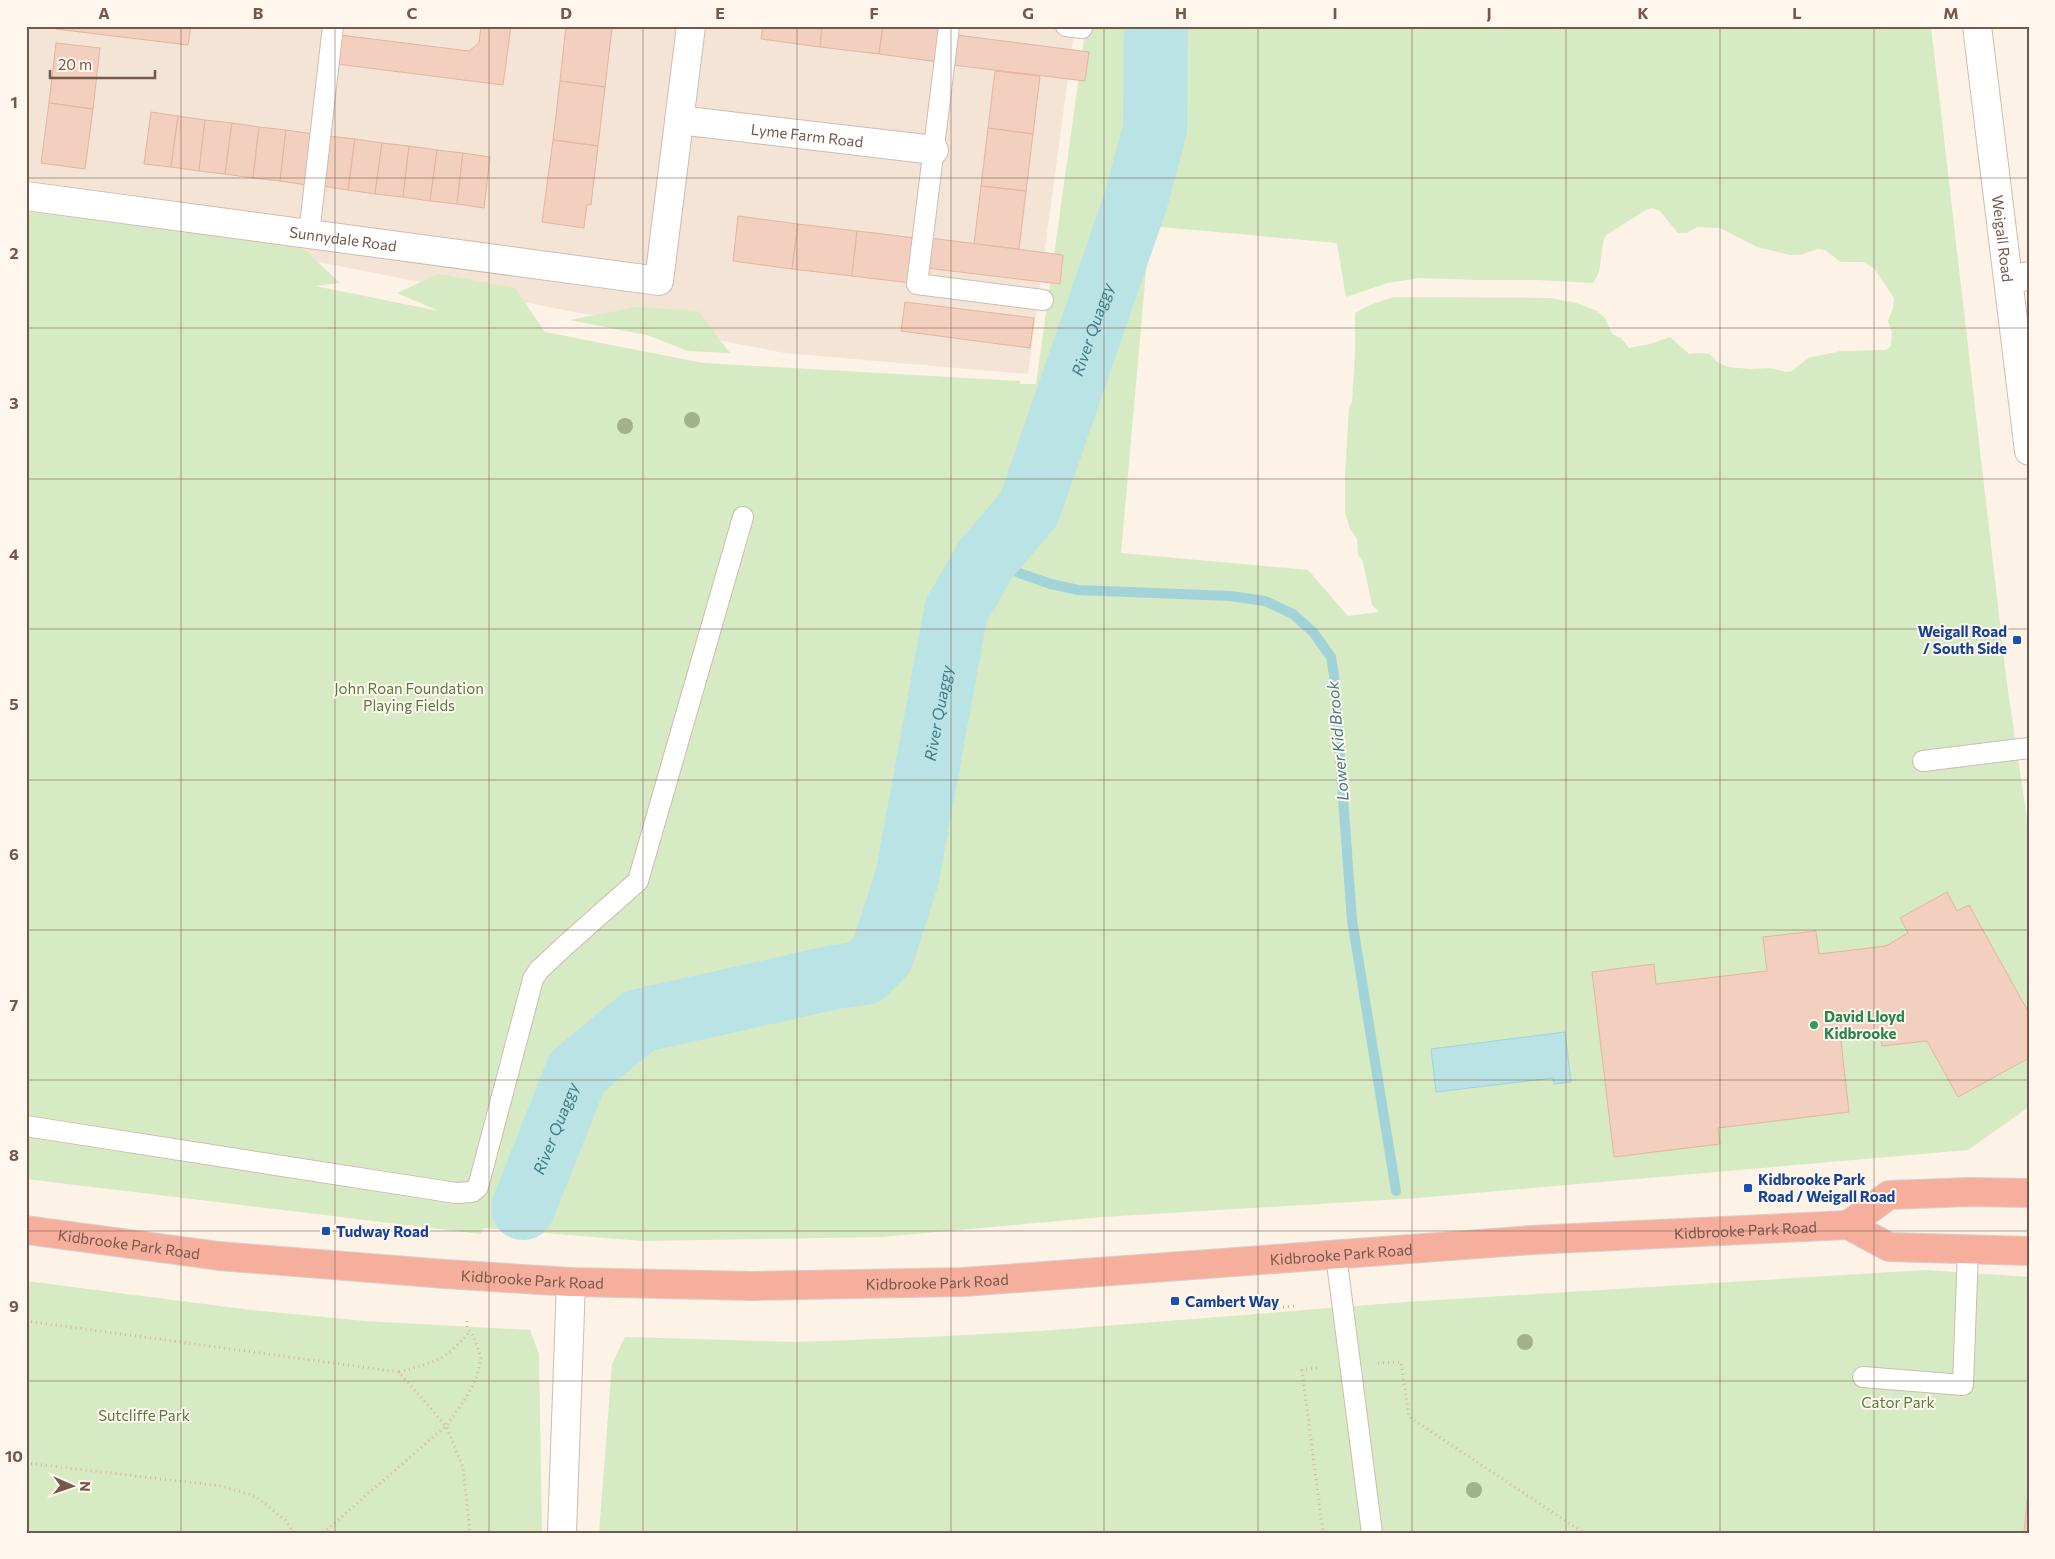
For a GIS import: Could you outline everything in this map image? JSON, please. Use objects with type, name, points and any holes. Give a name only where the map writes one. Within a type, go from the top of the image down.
[{"type":"highway","points":[[2029,1193],[1970,1192],[1889,1195],[1848,1225],[1889,1247],[2029,1251]]},
{"type":"highway","name":"Kidbrooke Park Road","points":[[26,1230],[219,1256],[445,1274],[571,1282],[752,1286],[962,1282],[1532,1240],[1848,1225]]},
{"type":"street","points":[[679,120],[691,26]]},
{"type":"street","name":"Weigall Road","points":[[1977,26],[2019,278],[2029,450]]},
{"type":"street","name":"Sunnydale Road","points":[[26,196],[659,281],[679,120]]},
{"type":"street","name":"Lyme Farm Road","points":[[679,120],[934,150]]},
{"type":"street","points":[[562,1533],[571,1282]]},
{"type":"lane","points":[[309,234],[333,26]]},
{"type":"lane","points":[[949,26],[916,284],[1042,300]]},
{"type":"lane","points":[[26,1126],[456,1193],[472,1192],[478,1187],[533,978],[563,948],[638,881],[742,517]]},
{"type":"lane","points":[[1923,761],[2029,748]]},
{"type":"lane","points":[[1864,1377],[1963,1385],[1968,1249]]},
{"type":"lane","points":[[1336,1255],[1372,1533]]},
{"type":"path","points":[[1283,1308],[1297,1306]]},
{"type":"path","points":[[322,1533],[446,1426],[465,1399],[477,1377],[481,1357],[467,1327],[467,1317]]},
{"type":"path","points":[[26,1320],[399,1372],[442,1359],[470,1331]]},
{"type":"path","points":[[1375,1363],[1401,1362],[1409,1417],[1584,1533]]},
{"type":"path","points":[[1317,1368],[1302,1370],[1323,1533]]},
{"type":"path","points":[[399,1372],[446,1426],[463,1467],[470,1533]]},
{"type":"path","points":[[26,1463],[221,1486],[255,1496],[285,1520],[294,1533]]},
{"type":"shaded area","points":[[26,26],[1075,26],[1028,374],[785,353],[26,205]]},
{"type":"green space","name":"John Roan Foundation Playing Fields","points":[[1086,26],[1931,26],[2007,684],[2029,833],[2029,1107],[1968,1150],[1418,1198],[1103,1217],[882,1237],[642,1241],[484,1228],[481,1234],[26,1179],[26,208],[159,225],[304,249],[340,283],[315,286],[439,311],[397,293],[438,274],[515,288],[545,332],[703,363],[1020,381],[1020,384],[1036,384]],"holes":[[[1652,208],[1660,211],[1678,233],[1687,233],[1697,227],[1720,228],[1757,247],[1790,255],[1800,255],[1818,249],[1825,250],[1841,262],[1863,262],[1874,268],[1894,298],[1893,308],[1888,321],[1892,332],[1891,346],[1886,350],[1841,351],[1808,358],[1792,371],[1786,372],[1769,368],[1728,367],[1717,362],[1710,354],[1689,354],[1670,337],[1650,344],[1629,348],[1621,338],[1612,334],[1605,318],[1595,310],[1576,303],[1550,298],[1394,297],[1370,305],[1355,313],[1355,354],[1352,402],[1349,408],[1345,475],[1345,512],[1350,529],[1357,539],[1358,555],[1363,562],[1372,605],[1379,612],[1348,616],[1308,570],[1121,553],[1150,226],[1337,243],[1346,297],[1388,283],[1419,278],[1593,283],[1599,271],[1602,247],[1606,235],[1646,210]]]},
{"type":"green space","points":[[636,307],[698,311],[730,353],[688,351],[647,335],[570,320]]},
{"type":"green space","name":"Cator Park","points":[[1926,1270],[2029,1277],[2029,1533],[599,1533],[612,1364],[625,1337],[798,1342],[926,1337],[1041,1331],[1406,1302]]},
{"type":"green space","name":"Sutcliffe Park","points":[[26,1281],[251,1310],[365,1321],[530,1330],[539,1354],[542,1533],[26,1533]]},
{"type":"water","points":[[1565,1032],[1571,1082],[1554,1084],[1553,1078],[1436,1092],[1431,1049]]},
{"type":"building","points":[[57,26],[191,26],[188,45],[56,29]]},
{"type":"building","points":[[481,26],[511,26],[503,85],[337,64],[340,35],[469,51],[479,43]]},
{"type":"building","points":[[566,26],[612,28],[605,87],[560,81]]},
{"type":"building","points":[[763,26],[822,26],[820,47],[761,39]]},
{"type":"building","points":[[822,26],[883,26],[879,54],[820,47]]},
{"type":"building","points":[[883,26],[943,26],[939,62],[879,54]]},
{"type":"building","points":[[957,35],[1089,52],[1085,81],[953,65]]},
{"type":"building","points":[[56,43],[100,48],[93,109],[49,103]]},
{"type":"building","points":[[995,71],[1040,76],[1033,134],[988,128]]},
{"type":"building","points":[[560,81],[605,87],[598,146],[553,140]]},
{"type":"building","points":[[49,103],[93,109],[85,169],[41,163]]},
{"type":"building","points":[[151,112],[178,116],[171,167],[144,164]]},
{"type":"building","points":[[178,116],[205,120],[199,171],[171,167]]},
{"type":"building","points":[[205,120],[232,123],[225,174],[199,171]]},
{"type":"building","points":[[232,123],[259,127],[253,178],[225,174]]},
{"type":"building","points":[[259,127],[286,130],[280,181],[253,178]]},
{"type":"building","points":[[988,128],[1033,134],[1026,191],[981,186]]},
{"type":"building","points":[[286,130],[313,134],[307,185],[280,181]]},
{"type":"building","points":[[328,136],[355,139],[348,190],[321,186]]},
{"type":"building","points":[[355,139],[382,143],[375,194],[348,190]]},
{"type":"building","points":[[553,140],[598,146],[591,205],[587,204],[584,228],[542,222]]},
{"type":"building","points":[[382,143],[409,146],[403,197],[375,194]]},
{"type":"building","points":[[409,146],[437,150],[430,201],[403,197]]},
{"type":"building","points":[[437,150],[463,153],[457,204],[430,201]]},
{"type":"building","points":[[463,153],[490,157],[484,208],[457,204]]},
{"type":"building","points":[[981,186],[1026,191],[1019,249],[974,244]]},
{"type":"building","points":[[738,216],[798,224],[792,269],[733,261]]},
{"type":"building","points":[[798,224],[857,231],[852,276],[792,269]]},
{"type":"building","points":[[857,231],[916,238],[911,283],[852,276]]},
{"type":"building","points":[[930,238],[1063,255],[1060,284],[926,268]]},
{"type":"building","points":[[905,302],[1034,318],[1030,348],[901,331]]},
{"type":"building","name":"David Lloyd Kidbrooke","points":[[1947,892],[1957,911],[1969,905],[2029,1013],[2029,1058],[1958,1097],[1927,1041],[1882,1046],[1881,1037],[1841,1041],[1849,1112],[1718,1128],[1720,1144],[1614,1157],[1592,972],[1654,964],[1656,984],[1767,971],[1763,937],[1816,931],[1819,954],[1886,946],[1908,933],[1900,918]]},
{"type":"building","points":[[2029,1480],[2029,1533],[2024,1533]]},
{"type":"waterway","name":"River Quaggy","points":[[523,1208],[577,1072],[639,1021],[835,977],[864,973],[882,955],[907,878],[956,611],[986,559],[1029,509],[1136,200],[1155,129],[1156,26]]},
{"type":"waterway","name":"Lower Kid Brook","points":[[990,555],[1019,573],[1051,584],[1078,590],[1230,596],[1265,601],[1293,614],[1313,632],[1331,657],[1334,675],[1352,920],[1396,1191]]},
{"type":"place","name":"Weigall Road / South Side","points":[[2017,640]]},
{"type":"place","name":"David Lloyd Kidbrooke","points":[[1814,1025]]},
{"type":"place","name":"Kidbrooke Park Road / Weigall Road","points":[[1748,1188]]},
{"type":"place","name":"Tudway Road","points":[[326,1231]]},
{"type":"place","name":"Cambert Way","points":[[1175,1301]]}]
